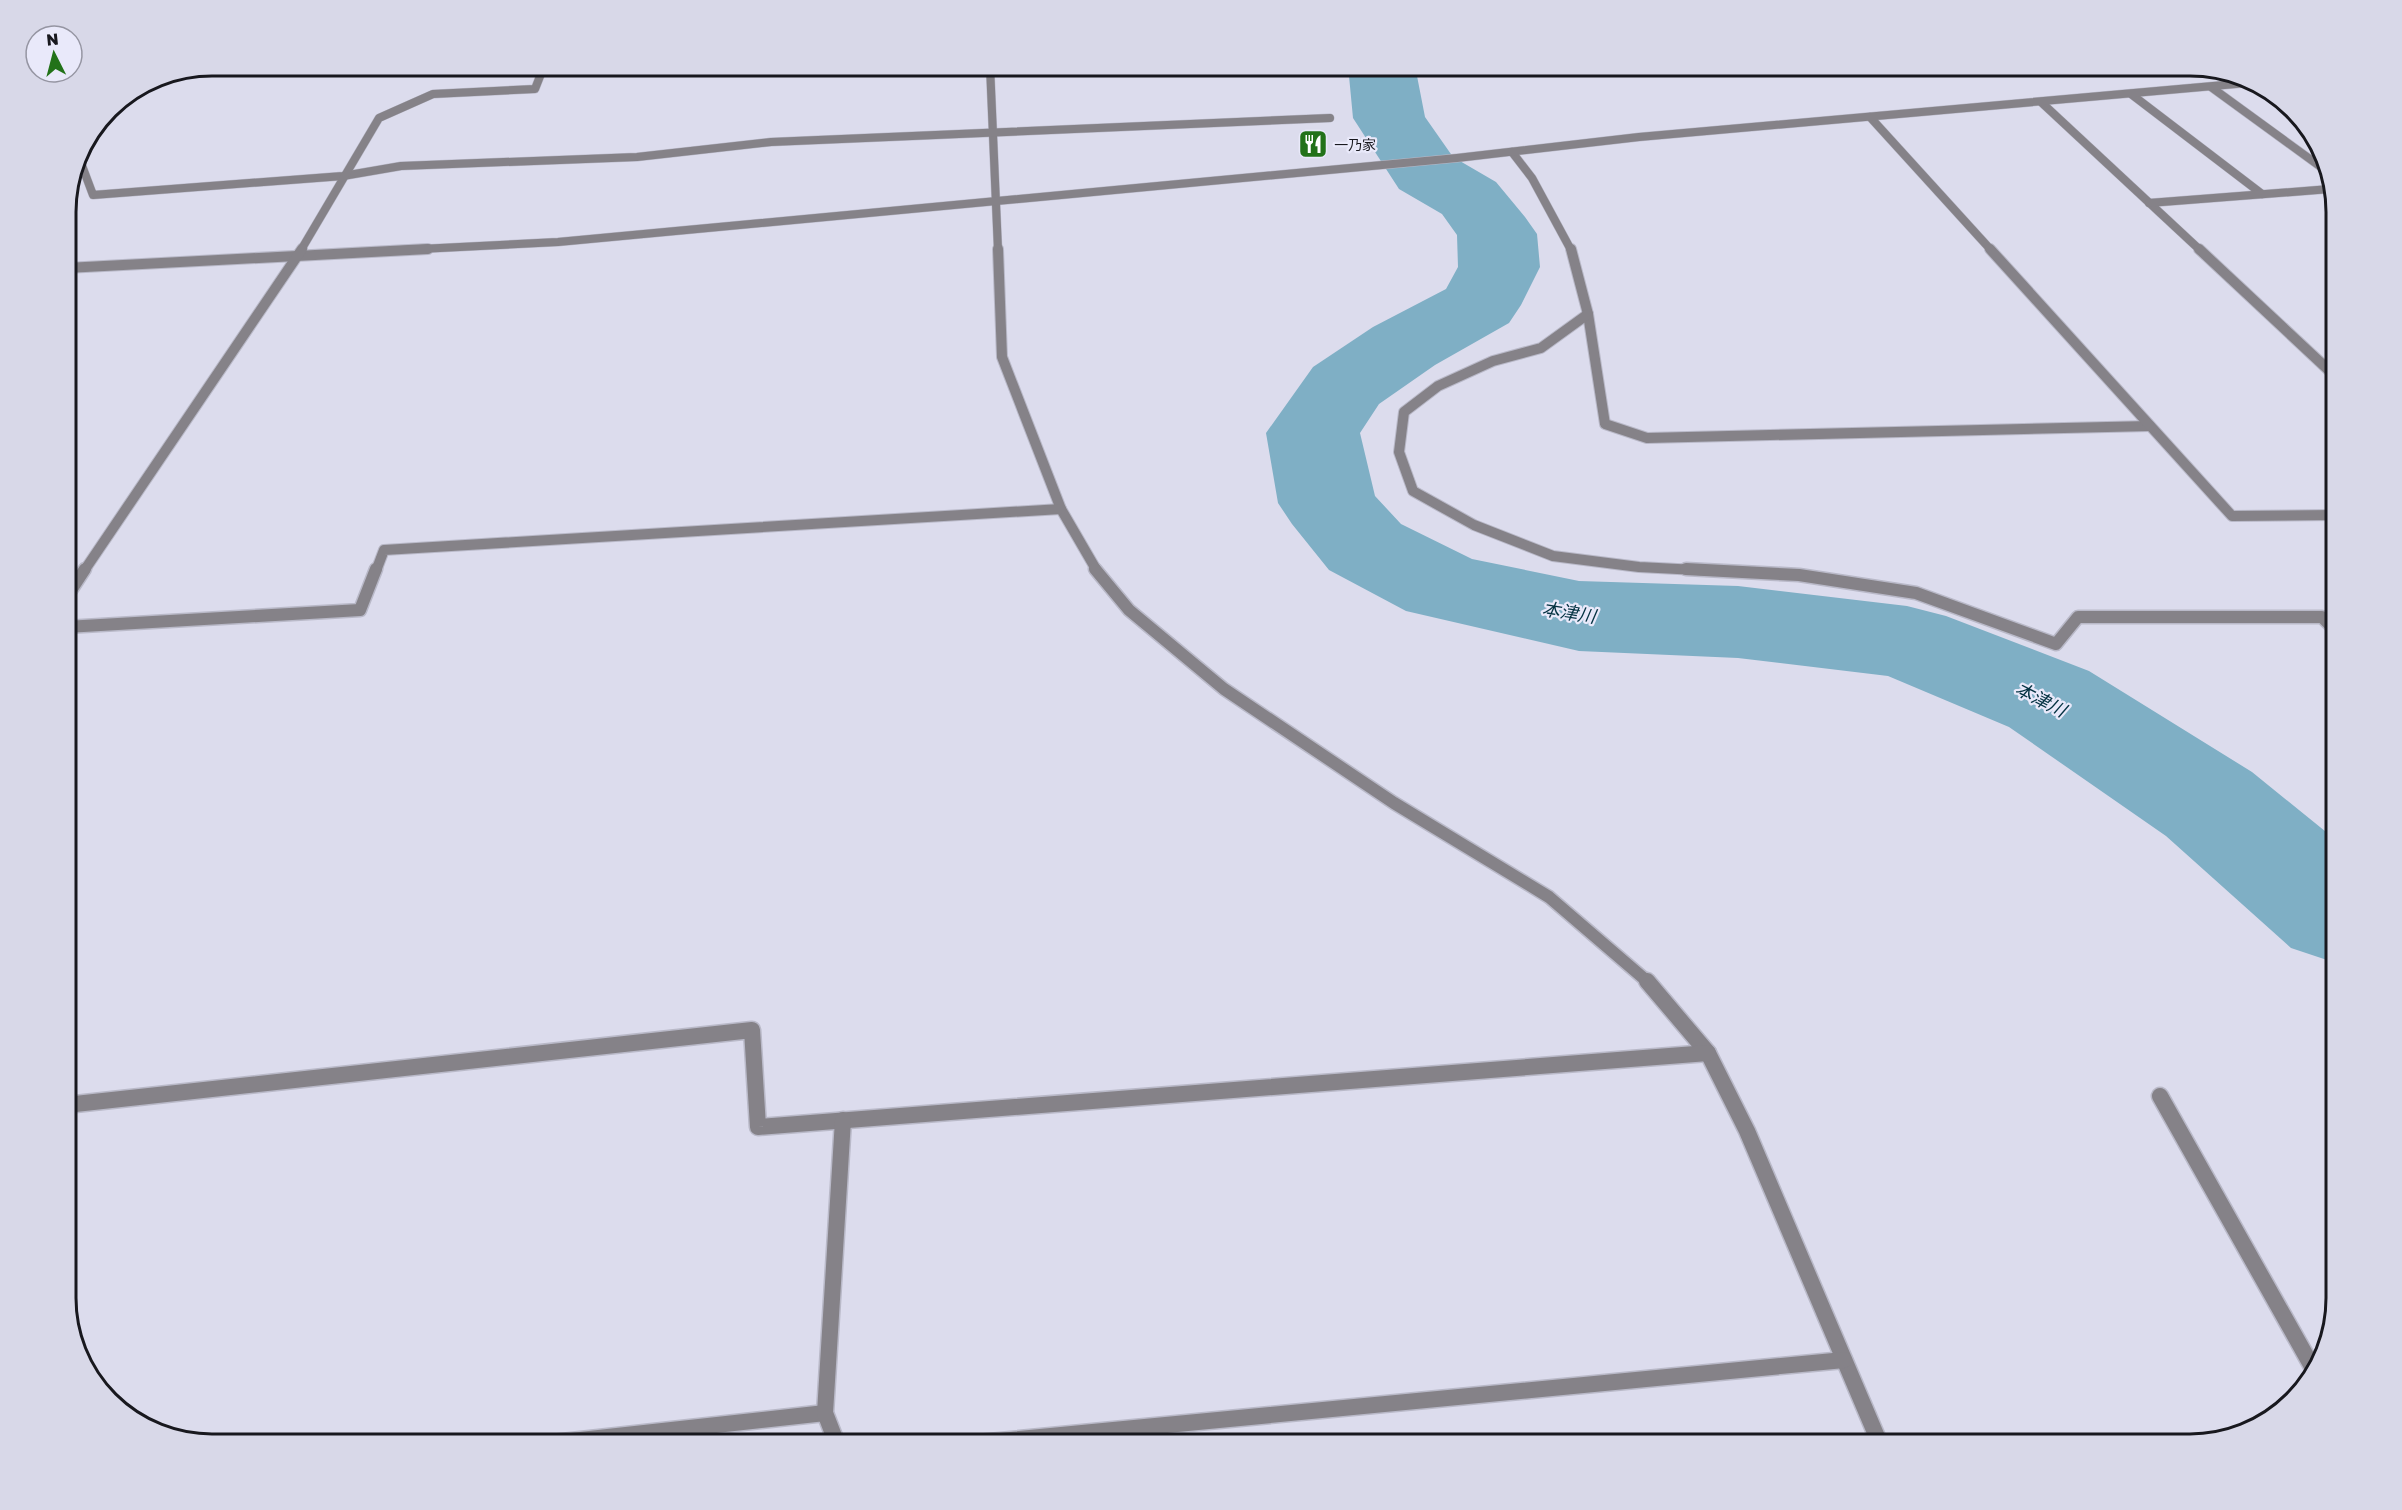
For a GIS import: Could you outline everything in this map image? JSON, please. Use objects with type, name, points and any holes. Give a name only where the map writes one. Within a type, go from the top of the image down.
[{"type":"street","points":[[77,582],[297,257],[379,118],[433,94],[535,89],[540,77]]},
{"type":"street","points":[[990,77],[1002,357],[1061,509],[1091,564],[1129,610],[1224,689],[1394,803],[1548,897],[1646,980],[1708,1053],[1747,1131],[1876,1434]]},
{"type":"street","points":[[77,267],[558,242],[1458,158],[1639,137],[2235,84]]},
{"type":"street","points":[[2211,87],[2316,164]]},
{"type":"street","points":[[2131,94],[2262,194]]},
{"type":"street","points":[[2041,102],[2325,367]]},
{"type":"street","points":[[1870,117],[2232,516],[2325,515]]},
{"type":"street","points":[[84,169],[93,195],[343,176],[401,166],[637,156],[771,142],[1330,118]]},
{"type":"street","points":[[1512,152],[1532,178],[1569,243],[1588,314],[1605,424],[1647,438],[2150,426]]},
{"type":"street","points":[[2149,203],[2323,189]]},
{"type":"street","points":[[1588,314],[1541,348],[1493,362],[1438,386],[1404,412],[1399,452],[1413,491],[1474,525],[1553,556],[1639,567],[1799,575],[1916,593],[2056,644],[2078,617],[2322,617],[2325,620]]},
{"type":"street","points":[[77,626],[360,610],[384,550],[1061,509]]},
{"type":"street","points":[[77,1104],[752,1030],[758,1126],[1708,1053]]},
{"type":"street","points":[[2160,1096],[2309,1362]]},
{"type":"street","points":[[833,1434],[825,1413],[843,1120]]},
{"type":"street","points":[[1072,1434],[1844,1360]]},
{"type":"street","points":[[635,1434],[825,1413]]},
{"type":"waterway","name":"本津川","points":[[1383,76],[1389,118],[1426,173],[1469,198],[1497,234],[1499,267],[1479,305],[1404,346],[1345,386],[1313,433],[1327,503],[1365,547],[1443,587],[1579,616],[1738,622],[1907,642],[2049,699],[2209,804],[2326,903]]},
{"type":"place","name":"一乃家","points":[[1313,144]]}]
